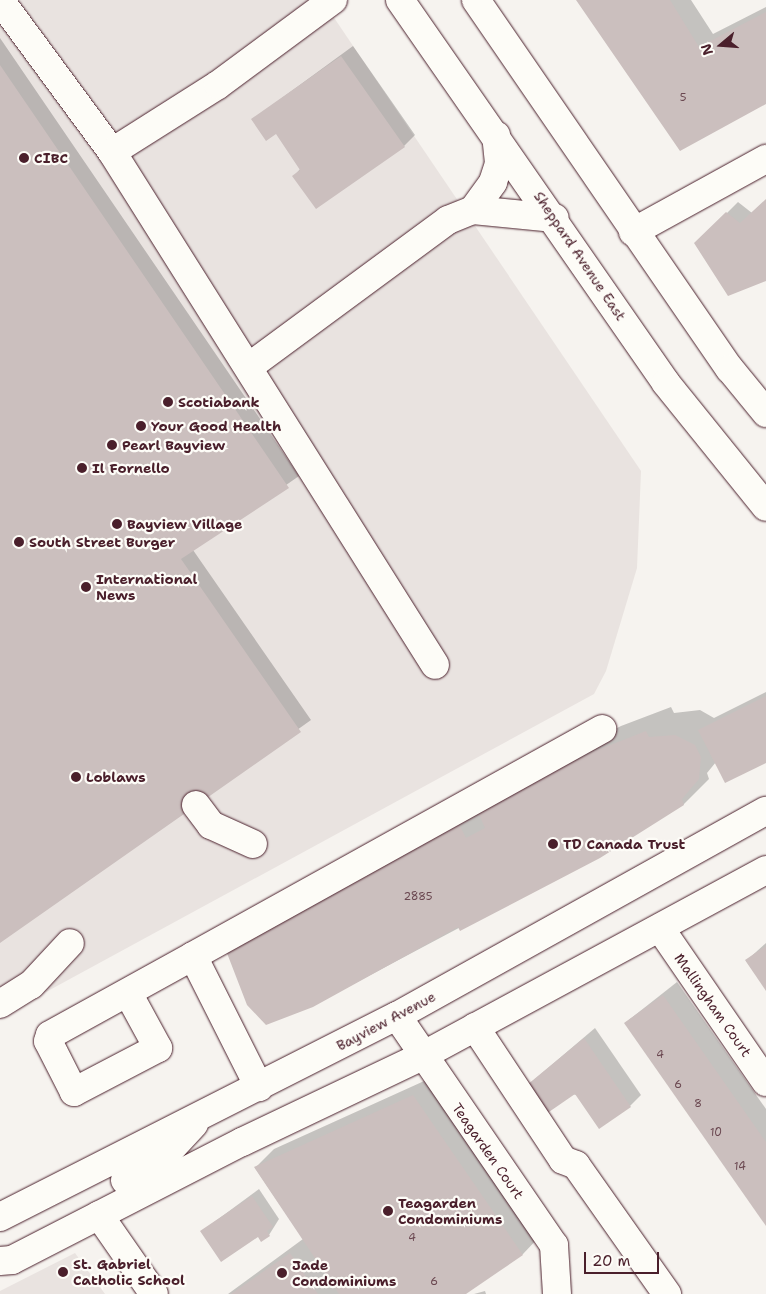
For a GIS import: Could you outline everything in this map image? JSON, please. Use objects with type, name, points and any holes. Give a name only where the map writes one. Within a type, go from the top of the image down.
[{"type":"main road","points":[[0,0],[112,152],[250,366],[436,665]]},
{"type":"main road","points":[[112,152],[218,85],[333,0]]},
{"type":"main road","name":"Sheppard Avenue East","points":[[400,0],[555,218],[666,383],[766,507]]},
{"type":"main road","points":[[476,0],[633,232],[730,369],[766,413]]},
{"type":"main road","points":[[473,210],[493,182],[498,163],[496,135]]},
{"type":"main road","points":[[633,232],[766,159]]},
{"type":"main road","points":[[250,366],[448,220],[473,210],[555,218]]},
{"type":"main road","points":[[128,993],[602,729]]},
{"type":"main road","points":[[196,805],[211,825],[253,844]]},
{"type":"main road","name":"Bayview Avenue","points":[[0,1217],[397,1016],[766,812]]},
{"type":"main road","points":[[0,1261],[12,1260],[99,1215],[422,1056],[766,870]]},
{"type":"main road","name":"Mallingham Court","points":[[660,928],[766,1082]]},
{"type":"main road","points":[[0,1004],[31,985],[70,944]]},
{"type":"main road","points":[[193,956],[259,1087]]},
{"type":"main road","points":[[0,986],[31,985]]},
{"type":"main road","name":"Teagarden Court","points":[[397,1016],[422,1056],[554,1244],[557,1294]]},
{"type":"main road","points":[[475,1028],[563,1160],[576,1165],[667,1294]]},
{"type":"main road","points":[[154,1294],[99,1215],[103,1193],[156,1165],[204,1113]]},
{"type":"shaded area","name":"Bayview Village","points":[[0,0],[322,0],[641,471],[637,568],[606,671],[594,694],[0,1017]]},
{"type":"shaded area","name":"St. Gabriel Catholic School","points":[[75,1253],[105,1294],[0,1294],[0,1291]]},
{"type":"building","points":[[576,0],[670,0],[699,47],[766,12],[766,104],[680,151]]},
{"type":"building","points":[[341,56],[405,147],[316,209],[292,176],[300,170],[276,134],[266,141],[251,119]]},
{"type":"building","name":"Bayview Village","points":[[0,65],[289,488],[181,559],[301,732],[0,943]]},
{"type":"building","points":[[766,199],[766,281],[728,296],[694,243],[726,212],[740,223]]},
{"type":"building","points":[[766,696],[766,763],[725,783],[698,730]]},
{"type":"building","points":[[646,731],[649,737],[675,735],[695,745],[701,757],[699,779],[682,799],[684,805],[600,858],[460,931],[458,927],[313,1007],[266,1025],[247,1005],[225,948],[459,824],[466,838],[485,828],[477,810],[595,751]]},
{"type":"building","points":[[766,946],[766,991],[745,960]]},
{"type":"building","points":[[663,995],[766,1142],[766,1226],[624,1023]]},
{"type":"building","points":[[584,1038],[631,1107],[599,1129],[575,1094],[546,1114],[527,1085]]},
{"type":"building","name":"Teagarden Condominiums","points":[[413,1095],[523,1255],[466,1294],[339,1294],[254,1167]]},
{"type":"building","points":[[252,1196],[273,1227],[267,1231],[270,1236],[261,1242],[258,1237],[221,1262],[200,1231]]},
{"type":"building","name":"Jade Condominiums","points":[[290,1253],[318,1294],[231,1294]]},
{"type":"place","name":"CIBC","points":[[24,158]]},
{"type":"place","name":"Scotiabank","points":[[168,402]]},
{"type":"place","name":"Your Good Health","points":[[141,426]]},
{"type":"place","name":"Pearl Bayview","points":[[112,445]]},
{"type":"place","name":"Il Fornello","points":[[82,468]]},
{"type":"place","name":"Bayview Village","points":[[117,524]]},
{"type":"place","name":"South Street Burger","points":[[19,542]]},
{"type":"place","name":"International News","points":[[86,587]]},
{"type":"place","name":"Loblaws","points":[[76,777]]},
{"type":"place","name":"TD Canada Trust","points":[[553,844]]},
{"type":"place","name":"Teagarden Condominiums","points":[[388,1211]]},
{"type":"place","name":"St. Gabriel Catholic School","points":[[63,1272]]},
{"type":"place","name":"Jade Condominiums","points":[[282,1273]]}]
